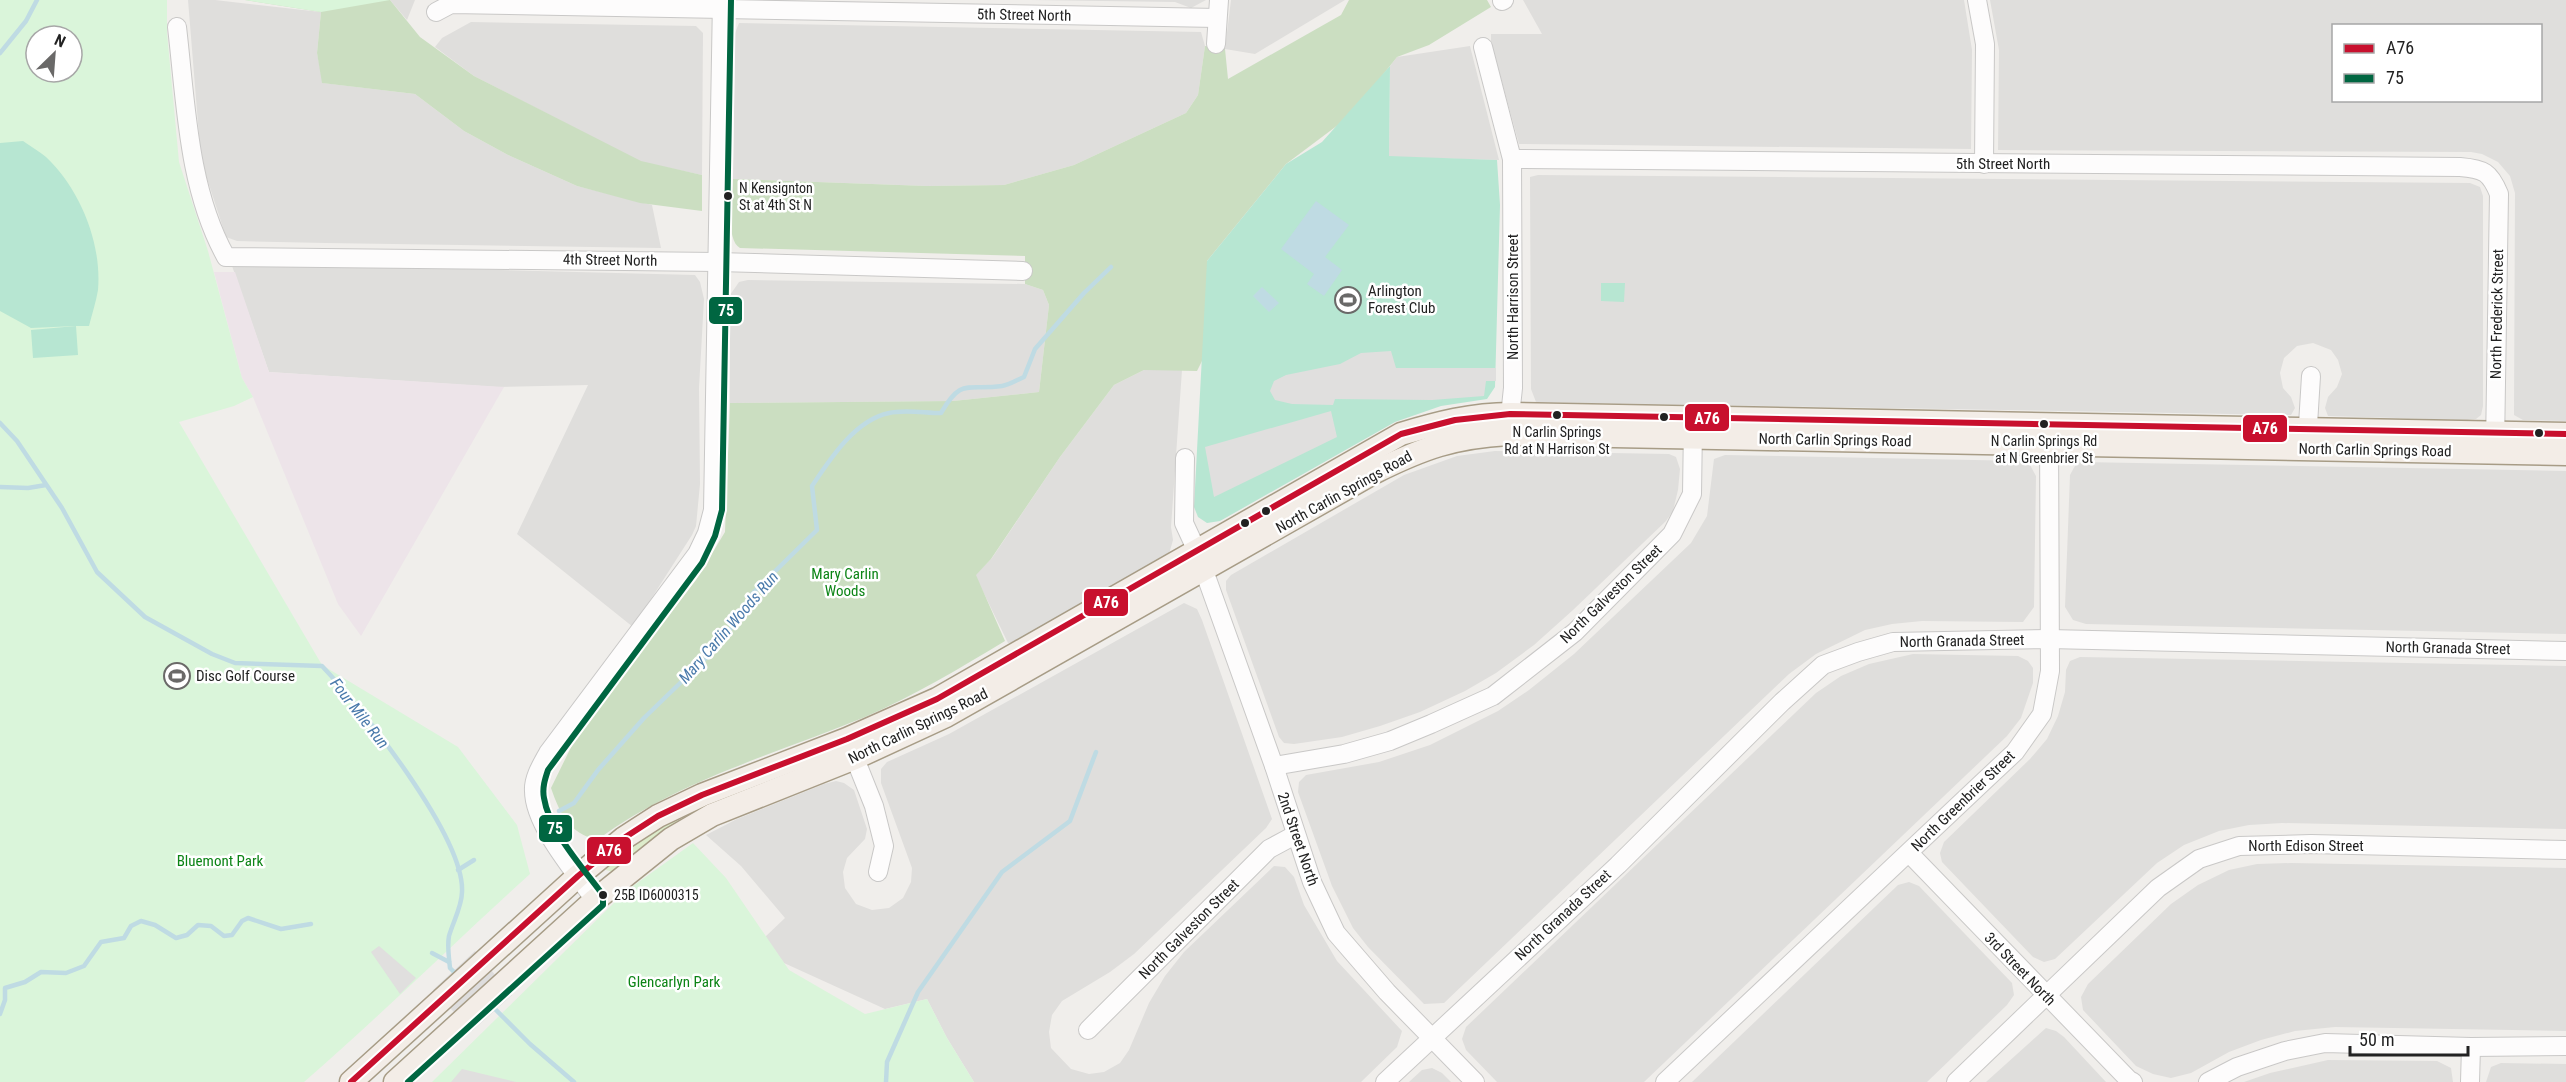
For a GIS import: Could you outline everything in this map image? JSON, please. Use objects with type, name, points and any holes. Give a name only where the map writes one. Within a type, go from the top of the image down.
[{"type":"main road","name":"North Carlin Springs Road","points":[[351,1082],[578,876],[624,838],[658,816],[702,795],[946,716],[1200,561],[1409,454],[1509,424],[2496,442],[2566,434]]},
{"type":"main road","name":"North Carlin Springs Road","points":[[2496,442],[2566,454]]},
{"type":"main road","name":"North Carlin Springs Road","points":[[394,1082],[595,900],[671,839],[712,815],[851,748]]},
{"type":"street","points":[[1216,44],[1220,0]]},
{"type":"street","points":[[1977,0],[1985,45],[1984,164]]},
{"type":"street","name":"5th Street North","points":[[436,12],[451,4],[722,5],[1217,18]]},
{"type":"street","points":[[595,900],[547,829],[536,806],[533,791],[540,766],[548,753],[694,558],[707,533],[713,510],[722,5]]},
{"type":"street","name":"4th Street North","points":[[177,27],[194,161],[211,231],[226,257],[718,262],[1023,271]]},
{"type":"street","name":"North Harrison Street","points":[[1483,47],[1512,159],[1513,388],[1509,424]]},
{"type":"street","name":"5th Street North","points":[[1512,159],[2460,167],[2478,169],[2492,177]]},
{"type":"street","name":"North Frederick Street","points":[[2492,177],[2499,194],[2496,442]]},
{"type":"street","points":[[2307,439],[2311,376]]},
{"type":"street","name":"North Galveston Street","points":[[1274,766],[1344,754],[1390,741],[1431,724],[1493,696],[1575,632],[1672,534],[1692,494],[1693,428]]},
{"type":"street","name":"North Greenbrier Street","points":[[1665,1082],[2015,752],[2042,714],[2050,670],[2049,434]]},
{"type":"street","name":"2nd Street North","points":[[1185,458],[1184,523],[1200,561],[1274,766],[1312,882],[1336,933],[1387,992],[1475,1082]]},
{"type":"street","name":"North Granada Street","points":[[1385,1082],[1618,864],[1782,702],[1823,665],[1893,642],[2049,639],[2566,651]]},
{"type":"street","points":[[851,748],[874,806],[884,846],[878,872]]},
{"type":"street","name":"North Galveston Street","points":[[1088,1030],[1269,849],[1295,835]]},
{"type":"street","name":"North Edison Street","points":[[1956,1082],[2158,888],[2199,859],[2240,846],[2312,844],[2566,850]]},
{"type":"street","name":"3rd Street North","points":[[1909,853],[2046,996],[2133,1082]]},
{"type":"street","points":[[2208,1082],[2237,1066],[2284,1051],[2325,1043],[2471,1047],[2566,1046]]},
{"type":"street","points":[[2470,1082],[2471,1047]]},
{"type":"shaded area","points":[[188,0],[215,0],[321,12],[317,53],[323,83],[415,94],[464,131],[508,155],[577,186],[652,205],[661,248],[237,241],[226,237],[201,160]]},
{"type":"shaded area","points":[[390,0],[415,0],[407,20]]},
{"type":"shaded area","points":[[1030,0],[1206,0],[1191,8],[1175,2]]},
{"type":"shaded area","points":[[1231,0],[1345,0],[1255,54],[1225,49]]},
{"type":"shaded area","points":[[1523,0],[1964,0],[1972,50],[1971,149],[1519,144],[1491,42],[1491,34],[1542,34]]},
{"type":"shaded area","points":[[1990,0],[2566,0],[2566,421],[2523,420],[2514,415],[2515,193],[2510,176],[2498,162],[2482,154],[2471,152],[1998,150],[1999,50]]},
{"type":"shaded area","points":[[471,22],[696,26],[703,33],[702,175],[641,162],[474,76],[435,47],[442,38]]},
{"type":"shaded area","points":[[739,23],[1201,32],[1205,46],[1198,95],[1186,113],[1074,165],[1004,185],[927,186],[733,179],[735,33]]},
{"type":"shaded area","points":[[1470,46],[1499,160],[1389,157],[1390,66],[1397,57]]},
{"type":"shaded area","points":[[1538,175],[2470,183],[2480,187],[2483,196],[2483,406],[2481,415],[2476,419],[2467,420],[2328,416],[2325,408],[2328,397],[2337,387],[2342,374],[2338,360],[2331,350],[2313,343],[2297,346],[2284,358],[2280,373],[2283,388],[2291,397],[2295,408],[2291,415],[1536,402],[1531,389],[1530,177]]},
{"type":"shaded area","points":[[231,263],[695,275],[700,282],[704,299],[699,388],[700,484],[696,526],[633,627],[517,534],[588,385],[497,387],[269,372]]},
{"type":"shaded area","points":[[214,272],[235,272],[269,372],[504,387],[361,636],[338,604],[253,397],[242,378]]},
{"type":"shaded area","points":[[748,280],[1025,284],[1043,290],[1049,305],[1039,392],[953,401],[730,403],[730,295],[739,282]]},
{"type":"shaded area","points":[[1391,351],[1396,368],[1496,368],[1496,381],[1486,381],[1484,396],[1432,400],[1335,399],[1333,405],[1292,404],[1275,400],[1270,391],[1274,381],[1286,375],[1340,364],[1361,353]]},
{"type":"shaded area","points":[[1144,370],[1182,370],[1171,527],[1173,540],[1169,554],[1017,642],[1008,643],[975,575],[992,558],[1060,457],[1114,385]]},
{"type":"shaded area","points":[[1331,411],[1337,437],[1214,497],[1205,447]]},
{"type":"shaded area","points":[[1495,451],[1669,454],[1676,457],[1680,469],[1673,511],[1666,521],[1573,610],[1534,645],[1496,673],[1465,691],[1420,712],[1380,726],[1342,737],[1294,744],[1284,743],[1279,737],[1226,590],[1226,581],[1231,575],[1404,475],[1457,456]]},
{"type":"shaded area","points":[[1725,455],[2023,461],[2030,465],[2036,476],[2034,607],[2023,622],[1922,621],[1892,624],[1865,630],[1816,654],[1789,674],[1444,1003],[1424,1004],[1368,947],[1353,928],[1332,886],[1298,792],[1299,782],[1306,775],[1379,762],[1430,745],[1498,711],[1529,690],[1574,654],[1691,543],[1707,516],[1714,459]]},
{"type":"shaded area","points":[[2081,462],[2566,471],[2566,634],[2086,624],[2073,620],[2065,607],[2070,475],[2076,464]]},
{"type":"shaded area","points":[[1184,603],[1197,609],[1202,620],[1272,819],[1266,828],[1134,954],[1110,972],[1062,1001],[1052,1015],[1049,1032],[1051,1048],[1071,1069],[1089,1074],[1104,1072],[1120,1063],[1129,1050],[1149,1003],[1165,976],[1184,952],[1274,866],[1285,867],[1294,877],[1304,905],[1337,961],[1402,1031],[1397,1047],[1361,1082],[974,1082],[947,1038],[927,999],[885,1009],[784,963],[765,937],[785,918],[741,866],[706,835],[737,819],[824,784],[836,781],[844,783],[854,790],[867,829],[865,839],[847,858],[843,872],[845,888],[856,904],[872,910],[889,908],[903,898],[911,882],[912,868],[881,783],[881,769],[887,762],[949,734]]},
{"type":"shaded area","points":[[1913,654],[2018,656],[2028,661],[2033,668],[2033,683],[2021,718],[2007,736],[1644,1082],[1497,1082],[1466,1050],[1462,1039],[1466,1027],[1816,693],[1841,676],[1869,664]]},
{"type":"shaded area","points":[[2080,657],[2566,666],[2566,829],[2282,823],[2249,825],[2219,831],[2184,845],[2157,863],[2055,959],[2044,962],[2033,957],[1942,862],[1940,853],[1944,842],[2030,759],[2047,739],[2058,716],[2065,692],[2066,670],[2070,661]]},
{"type":"shaded area","points":[[2257,864],[2566,868],[2566,1031],[2335,1027],[2295,1031],[2261,1040],[2229,1052],[2191,1073],[2171,1078],[2153,1074],[2136,1066],[2083,1010],[2081,997],[2088,984],[2171,904],[2198,885],[2229,870]]},
{"type":"shaded area","points":[[1909,882],[1919,886],[2012,983],[2014,995],[2007,1005],[1927,1082],[1692,1082],[1898,885]]},
{"type":"shaded area","points":[[379,946],[416,978],[400,994],[371,952]]},
{"type":"shaded area","points":[[2046,1028],[2064,1037],[2106,1082],[1986,1082]]},
{"type":"shaded area","points":[[2328,1060],[2437,1061],[2451,1068],[2453,1082],[2244,1082],[2270,1073]]},
{"type":"shaded area","points":[[2501,1063],[2566,1064],[2566,1082],[2486,1082],[2491,1067]]},
{"type":"shaded area","points":[[1432,1068],[1442,1073],[1451,1082],[1409,1082],[1422,1070]]},
{"type":"shaded area","points":[[462,1069],[516,1082],[451,1082]]},
{"type":"green space","name":"Bluemont Park","points":[[0,0],[167,0],[167,33],[179,162],[208,251],[242,378],[253,397],[234,406],[179,422],[322,665],[458,747],[517,825],[530,874],[304,1082],[0,1082]]},
{"type":"green space","points":[[245,0],[390,0],[420,37],[474,76],[641,161],[702,175],[702,211],[640,203],[577,186],[508,155],[464,131],[415,94],[322,83],[317,53],[321,12]]},
{"type":"green space","points":[[245,0],[390,0],[321,12]]},
{"type":"green space","name":"Mary Carlin Woods","points":[[1349,0],[1487,0],[1491,7],[1429,45],[1397,57],[1350,116],[1286,164],[1207,261],[1213,339],[1197,371],[1144,370],[1114,385],[1060,457],[991,559],[976,575],[1005,641],[901,700],[865,717],[694,785],[628,819],[597,840],[579,833],[562,814],[551,788],[578,733],[696,580],[725,532],[730,403],[953,401],[1039,392],[1049,305],[1043,290],[1025,284],[1025,256],[740,248],[732,236],[731,227],[733,179],[927,186],[1004,185],[1074,165],[1186,113],[1198,95],[1205,46],[1225,49],[1228,79],[1341,15]]},
{"type":"green space","points":[[1390,66],[1389,156],[1497,160],[1500,205],[1495,387],[1487,399],[1441,406],[1395,422],[1220,521],[1207,523],[1198,517],[1194,507],[1207,261],[1286,164],[1322,142]]},
{"type":"green space","points":[[23,141],[46,157],[58,170],[69,185],[86,218],[96,254],[98,272],[98,290],[89,326],[31,328],[0,311],[0,143]]},
{"type":"green space","points":[[1601,283],[1625,283],[1624,302],[1601,301]]},
{"type":"green space","points":[[76,326],[78,355],[33,358],[31,330]]},
{"type":"green space","points":[[721,796],[614,872],[606,870],[606,863],[640,838]]},
{"type":"green space","name":"Glencarlyn Park","points":[[693,843],[726,878],[789,970],[865,1014],[927,999],[947,1038],[974,1082],[432,1082],[626,891]]},
{"type":"water","points":[[1316,201],[1349,225],[1325,257],[1342,270],[1324,296],[1307,284],[1314,274],[1281,249]]},
{"type":"water","points":[[1262,287],[1279,303],[1269,312],[1253,296]]},
{"type":"pier","points":[[475,951],[512,995],[472,1031],[433,990]]},
{"type":"waterway","name":"Four Mile Run","points":[[0,53],[26,21],[37,0]]},
{"type":"waterway","name":"Mary Carlin Woods Run","points":[[559,811],[574,803],[598,770],[644,718],[706,658],[735,623],[752,594],[817,530],[812,486],[835,453],[854,432],[877,417],[889,413],[908,411],[941,413],[954,394],[960,390],[1002,386],[1024,377],[1035,349],[1084,293],[1111,267]]},
{"type":"waterway","name":"Four Mile Run","points":[[0,423],[17,441],[62,508],[97,572],[145,617],[212,654],[235,663],[322,666],[360,710],[429,807],[447,839],[458,868],[462,897],[448,944],[450,968],[458,976]]},
{"type":"waterway","points":[[0,487],[28,488],[46,485]]},
{"type":"waterway","points":[[886,1082],[887,1062],[918,992],[1002,872],[1070,821],[1096,752]]},
{"type":"waterway","name":"Mary Carlin Woods Run","points":[[458,870],[474,860]]},
{"type":"waterway","points":[[0,1014],[5,1000],[5,988],[25,982],[41,972],[66,973],[84,966],[101,942],[124,938],[131,926],[141,921],[155,925],[176,938],[187,935],[198,925],[211,926],[224,936],[232,935],[242,921],[248,918],[281,929],[311,924]]},
{"type":"waterway","points":[[432,953],[449,962]]},
{"type":"waterway","name":"Four Mile Run","points":[[489,1003],[530,1044],[574,1082]]},
{"type":"transit line","name":"75","points":[[408,1082],[603,905],[603,895],[568,849],[547,811],[544,787],[548,770],[702,563],[715,536],[722,510],[731,0]]},
{"type":"transit line","name":"A76","points":[[351,1082],[578,876],[624,838],[658,816],[702,795],[847,739],[937,699],[1401,434],[1455,420],[1510,414],[2566,434]]},
{"type":"place","name":"N Kensignton St at 4th St N","points":[[728,196]]},
{"type":"place","name":"Arlington Forest Club","points":[[1348,300]]},
{"type":"place","name":"N Carlin Springs Rd at N Harrison St","points":[[1557,415]]},
{"type":"place","name":"N Carlin Springs Rd at N Greenbrier St","points":[[2044,424]]},
{"type":"place","name":"Disc Golf Course","points":[[177,676]]},
{"type":"place","name":"25B ID6000315","points":[[603,895]]}]
